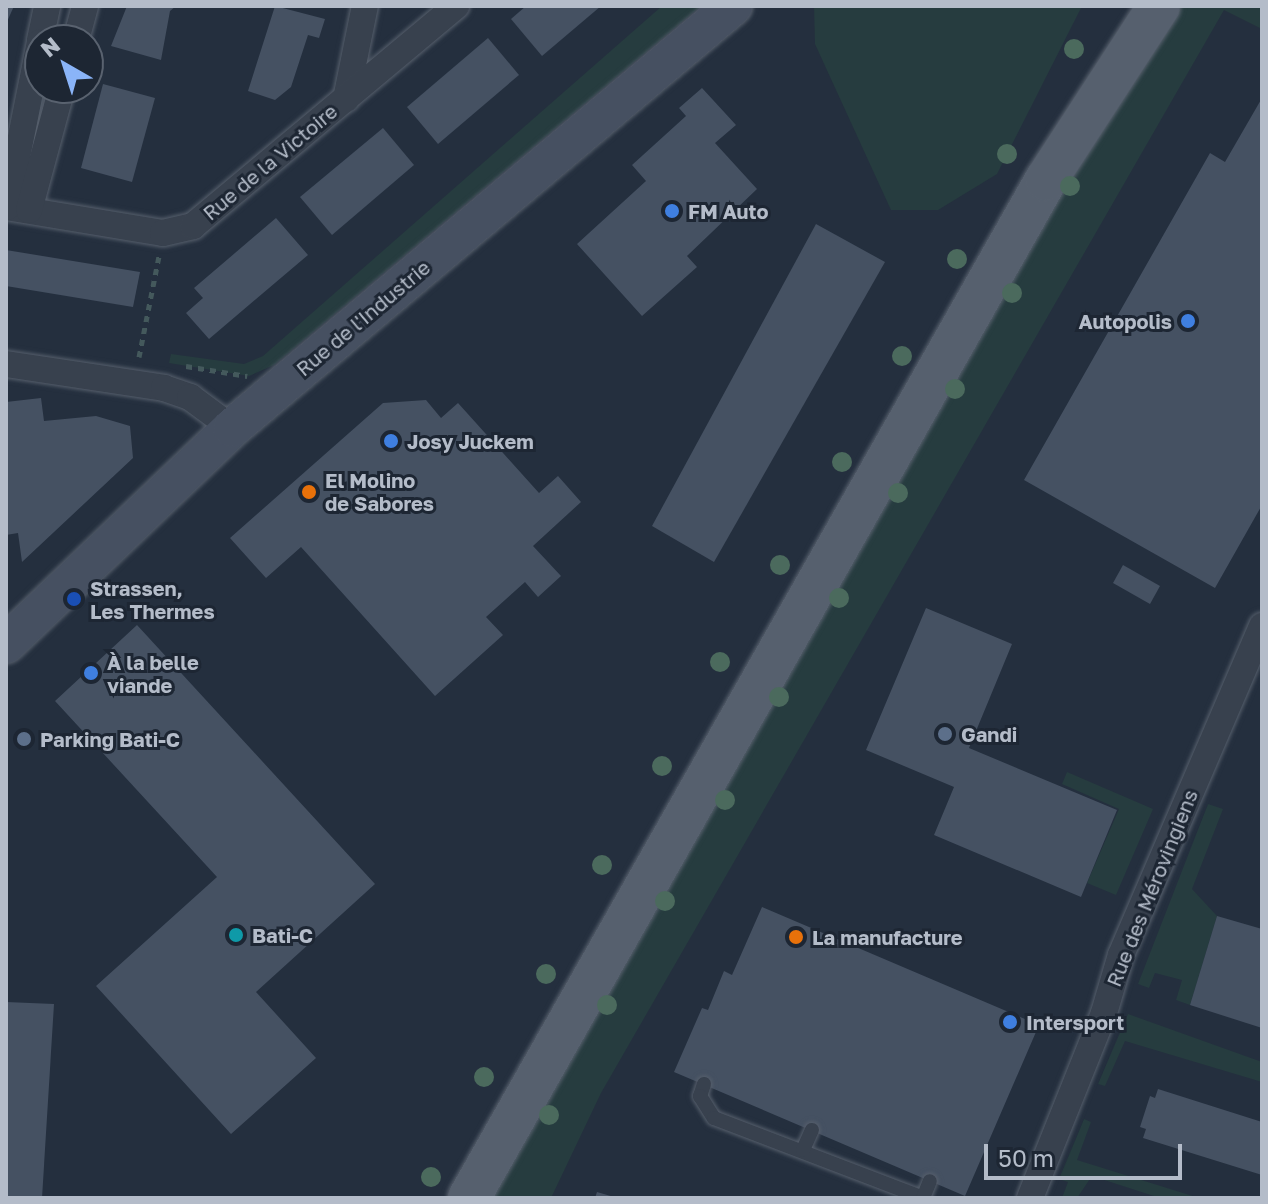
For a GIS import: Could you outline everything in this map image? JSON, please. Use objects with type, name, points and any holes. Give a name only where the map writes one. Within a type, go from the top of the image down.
[{"type":"main road","points":[[1046,180],[1130,6]]},
{"type":"main road","points":[[469,1198],[1046,180],[1159,6]]},
{"type":"street","name":"Rue de la Victoire","points":[[346,99],[365,6]]},
{"type":"street","name":"Rue de la Victoire","points":[[14,208],[163,233],[193,226],[456,6]]},
{"type":"street","name":"Rue de l'Industrie","points":[[6,644],[232,428],[733,6]]},
{"type":"street","points":[[14,208],[30,104]]},
{"type":"street","points":[[14,208],[56,104]]},
{"type":"street","points":[[6,364],[164,388],[190,397],[232,428]]},
{"type":"street","name":"Rue des Mérovingiens","points":[[1030,1198],[1104,1013],[1121,955],[1262,626]]},
{"type":"lane","points":[[704,1084],[700,1096],[714,1118],[783,1149],[803,1150],[924,1198],[930,1181]]},
{"type":"lane","points":[[803,1150],[812,1130]]},
{"type":"path","points":[[139,357],[163,233]]},
{"type":"path","points":[[183,365],[249,376]]},
{"type":"green space","points":[[662,6],[701,6],[274,365],[249,376],[169,363],[171,354],[244,364],[263,356]]},
{"type":"green space","points":[[814,6],[1082,6],[997,174],[938,210],[891,210],[815,44]]},
{"type":"green space","points":[[1167,6],[1262,6],[1262,29],[1224,10],[601,1093],[551,1198],[487,1198]]},
{"type":"green space","points":[[1067,772],[1153,809],[1116,895],[1087,883],[1119,809],[1062,784]]},
{"type":"green space","points":[[1208,804],[1223,809],[1192,889],[1217,916],[1190,1005],[1176,1000],[1182,980],[1155,973],[1149,988],[1138,984]]},
{"type":"green space","points":[[1128,1014],[1262,1062],[1262,1082],[1125,1041],[1105,1086],[1098,1084]]},
{"type":"green space","points":[[1084,1119],[1091,1122],[1077,1160],[1199,1198],[1160,1198],[1092,1176],[1077,1198],[1062,1198],[1068,1182],[1059,1179]]},
{"type":"building","points":[[6,6],[14,6],[6,24]]},
{"type":"building","points":[[127,6],[176,6],[170,11],[161,60],[111,46]]},
{"type":"building","points":[[275,6],[325,19],[319,38],[308,35],[291,87],[275,100],[248,91]]},
{"type":"building","points":[[526,6],[601,6],[542,56],[511,19]]},
{"type":"building","points":[[488,38],[519,75],[438,144],[407,107]]},
{"type":"building","points":[[104,84],[155,98],[132,182],[81,168],[98,104],[104,104]]},
{"type":"building","name":"FM Auto","points":[[702,88],[736,125],[715,143],[757,189],[687,256],[697,267],[642,316],[577,244],[646,181],[632,165],[686,116],[679,108]]},
{"type":"building","name":"Autopolis","points":[[1262,98],[1262,505],[1215,588],[1024,480],[1210,153],[1225,162]]},
{"type":"building","points":[[383,128],[414,165],[332,235],[300,197]]},
{"type":"building","points":[[276,218],[308,255],[209,339],[186,313],[203,298],[194,288]]},
{"type":"building","points":[[816,224],[885,262],[714,562],[652,526]]},
{"type":"building","points":[[6,250],[140,272],[133,307],[6,286]]},
{"type":"building","points":[[41,398],[44,421],[96,416],[130,426],[133,458],[22,562],[18,533],[6,535],[6,402]]},
{"type":"building","points":[[426,400],[441,418],[458,403],[539,493],[558,476],[581,502],[533,546],[561,576],[538,597],[525,582],[486,617],[503,635],[435,696],[301,547],[266,578],[230,538],[383,403]]},
{"type":"building","points":[[1123,565],[1160,586],[1150,604],[1113,583]]},
{"type":"building","points":[[926,608],[1012,644],[969,748],[1117,810],[1081,897],[934,835],[954,787],[866,750]]},
{"type":"building","name":"Bati-C","points":[[137,625],[375,884],[256,992],[316,1058],[231,1134],[96,986],[217,877],[55,701]]},
{"type":"building","points":[[762,907],[1039,1025],[965,1196],[674,1072],[702,1008],[708,1010],[724,971],[732,975]]},
{"type":"building","points":[[1217,916],[1262,929],[1262,1028],[1190,1005]]},
{"type":"building","points":[[6,1002],[54,1004],[42,1198],[6,1198]]},
{"type":"building","points":[[1158,1089],[1262,1122],[1262,1175],[1143,1138],[1146,1129],[1140,1127],[1150,1096],[1155,1098]]},
{"type":"building","points":[[597,1192],[614,1197],[614,1198],[595,1198]]},
{"type":"place","name":"FM Auto","points":[[672,211]]},
{"type":"place","name":"Autopolis","points":[[1188,321]]},
{"type":"place","name":"Josy Juckem","points":[[391,441]]},
{"type":"place","name":"El Molino de Sabores","points":[[309,492]]},
{"type":"place","name":"Strassen, Les Thermes","points":[[74,599]]},
{"type":"place","name":"À la belle viande","points":[[91,673]]},
{"type":"place","name":"Gandi","points":[[945,734]]},
{"type":"place","name":"Parking Bati-C","points":[[24,739]]},
{"type":"place","name":"Bati-C","points":[[236,935]]},
{"type":"place","name":"La manufacture","points":[[796,937]]},
{"type":"place","name":"Intersport","points":[[1010,1022]]}]
